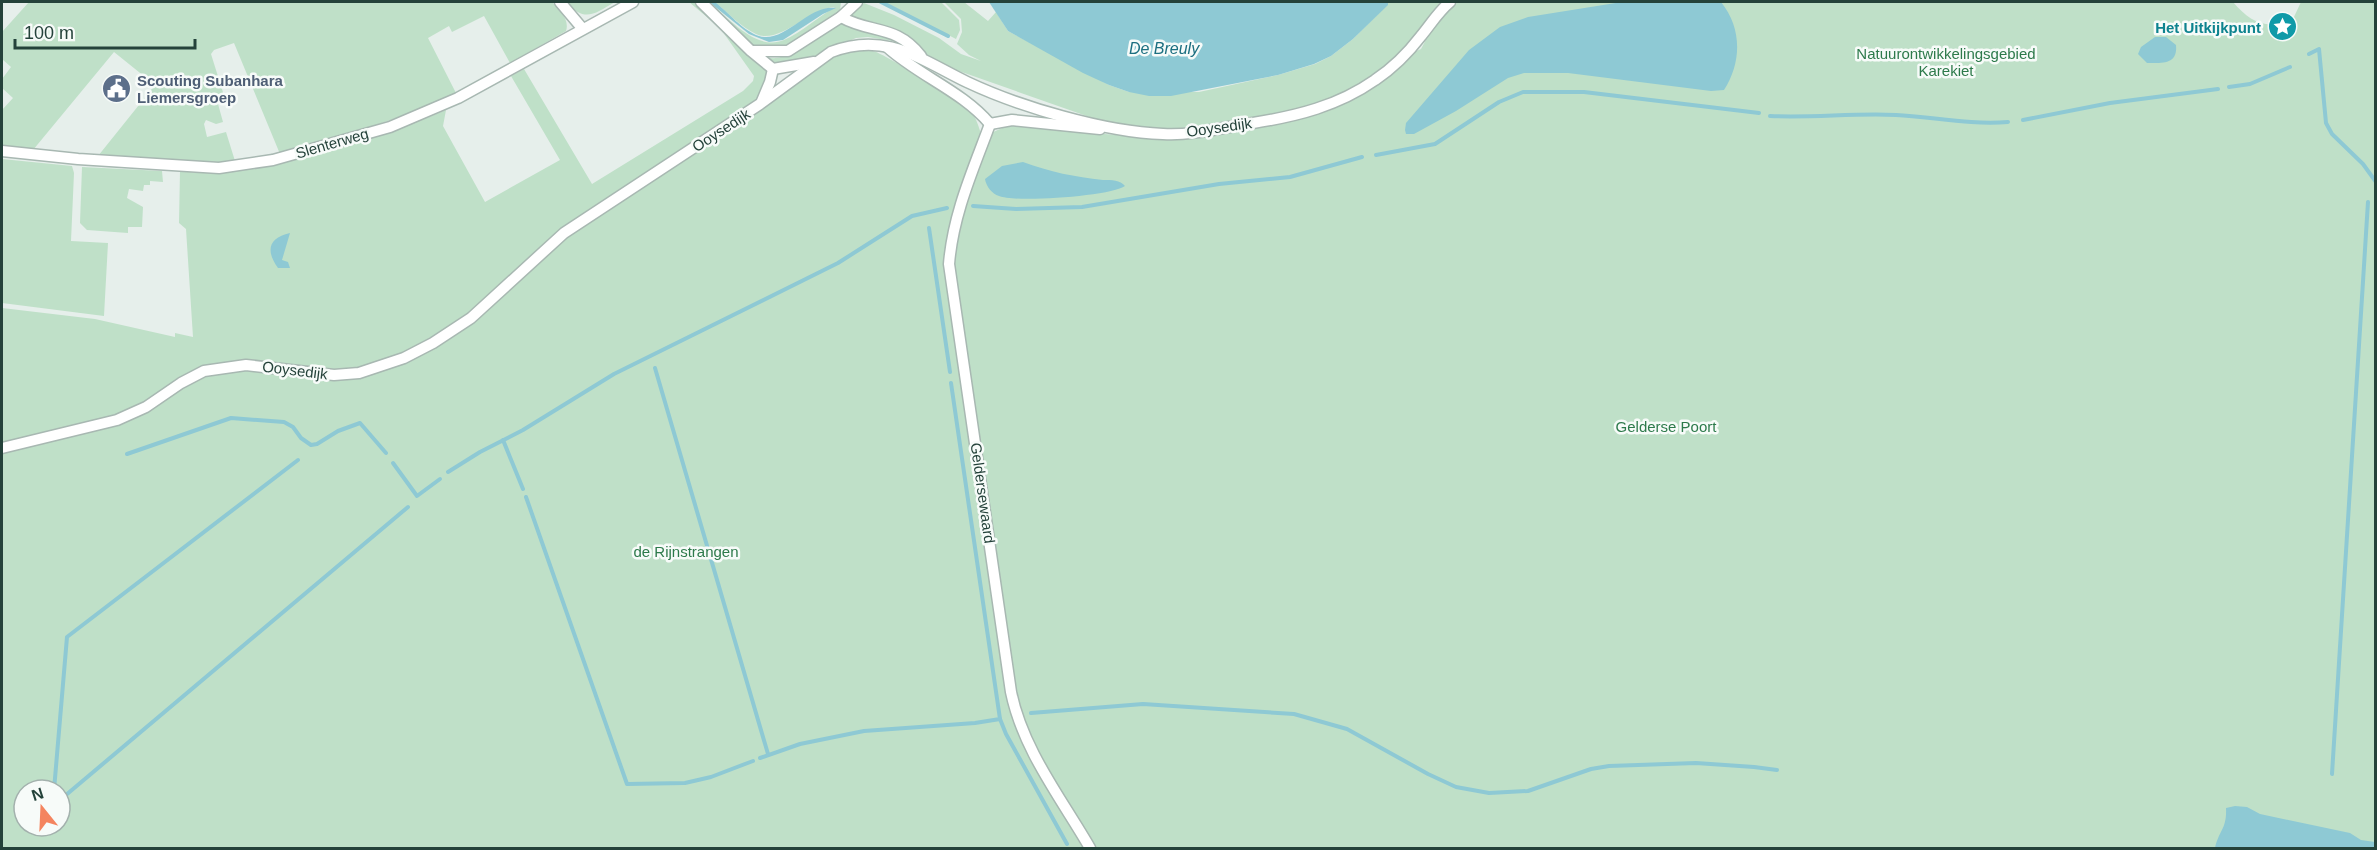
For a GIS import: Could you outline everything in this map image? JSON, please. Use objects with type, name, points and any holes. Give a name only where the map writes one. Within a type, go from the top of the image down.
[{"type":"street","points":[[560,2],[582,28]]},
{"type":"street","name":"Slenterweg","points":[[2,151],[78,159],[219,168],[273,160],[390,127],[458,98],[633,2]]},
{"type":"street","points":[[700,2],[773,69],[819,61]]},
{"type":"street","points":[[751,51],[788,51],[841,17],[856,2]]},
{"type":"street","name":"Ooysedijk","points":[[2,448],[117,420],[146,407],[181,383],[204,371],[246,365],[334,375],[359,373],[404,358],[433,343],[471,318],[564,233],[760,104],[831,52],[857,44],[872,43],[904,51],[1001,96],[1109,128],[1165,135],[1282,118],[1331,105],[1369,84],[1398,62],[1440,10],[1450,2]]},
{"type":"street","points":[[841,17],[852,23],[893,33],[914,47],[923,59]]},
{"type":"street","points":[[887,47],[903,61],[974,106],[990,124],[1012,120],[1093,130],[1109,128]]},
{"type":"street","points":[[760,104],[773,69]]},
{"type":"street","name":"Geldersewaard","points":[[990,124],[958,209],[951,238],[949,264],[1011,692],[1017,718],[1028,745],[1090,849]]},
{"type":"green space","points":[[29,2],[552,2],[563,15],[567,27],[566,31],[510,63],[484,16],[452,32],[449,26],[428,38],[456,93],[391,120],[280,154],[234,43],[214,50],[211,54],[226,102],[218,104],[223,122],[216,124],[206,120],[204,124],[207,137],[226,132],[235,161],[204,163],[98,156],[155,85],[114,52],[33,150],[2,147],[2,110],[13,98],[2,88],[2,79],[11,67],[2,59],[2,32]]},
{"type":"green space","points":[[566,2],[615,2],[595,13],[584,14],[573,9]]},
{"type":"green space","points":[[689,2],[699,4],[767,69],[769,77],[758,99],[625,188],[456,325],[413,349],[357,370],[329,370],[274,363],[227,363],[117,415],[2,444],[2,308],[95,319],[175,337],[175,333],[193,337],[186,229],[179,223],[180,171],[217,173],[251,169],[384,133],[446,110],[443,126],[485,202],[560,160],[511,76],[524,69],[592,184],[743,91],[753,81],[754,76],[720,28]]},
{"type":"green space","points":[[706,2],[753,37],[774,42],[791,37],[835,7],[825,9],[784,31],[765,36],[756,34],[745,27],[715,2],[841,2],[840,11],[833,18],[788,46],[756,46],[750,44]]},
{"type":"green space","points":[[884,2],[941,2],[959,20],[960,30],[956,39]]},
{"type":"green space","points":[[944,2],[964,2],[988,21],[996,12],[1008,31],[1109,85],[1129,92],[1199,92],[1278,75],[1315,64],[1331,56],[1353,39],[1388,2],[1442,2],[1396,57],[1376,75],[1343,95],[1293,112],[1168,130],[1145,129],[1098,120],[956,70],[926,55],[916,46],[892,41],[868,37],[856,38],[812,57],[776,63],[761,54],[773,58],[795,51],[834,27],[864,3],[894,15],[939,38],[961,54],[981,61],[969,55],[957,44],[962,32],[961,19]]},
{"type":"green space","name":"Gelderse Poort","points":[[1458,2],[2233,2],[2246,15],[2260,23],[2275,24],[2293,19],[2301,2],[2375,2],[2375,848],[2,848],[2,453],[119,424],[155,408],[198,377],[230,369],[342,379],[450,337],[569,233],[831,58],[842,54],[859,50],[870,51],[895,62],[971,112],[982,137],[1009,125],[1159,139],[1246,129],[1297,120],[1326,111],[1367,90],[1412,53],[1421,49],[1429,34],[1449,9]]},
{"type":"green space","points":[[2,159],[72,166],[74,173],[71,241],[108,243],[104,316],[2,303]]},
{"type":"green space","points":[[82,167],[162,171],[163,182],[150,181],[150,185],[144,185],[143,191],[129,189],[127,198],[143,207],[142,227],[128,227],[128,233],[87,230],[80,223]]},
{"type":"water","points":[[709,2],[715,2],[753,34],[769,37],[787,30],[816,12],[826,8],[836,8],[783,40],[769,42],[749,34]]},
{"type":"water","name":"De Breuly","points":[[989,2],[1388,2],[1388,5],[1353,39],[1331,56],[1314,64],[1278,75],[1171,96],[1149,96],[1109,85],[1008,31]]},
{"type":"water","points":[[1622,2],[1721,2],[1733,23],[1737,45],[1734,68],[1724,90],[1711,91],[1568,73],[1524,73],[1508,78],[1414,134],[1406,134],[1406,123],[1469,50],[1500,27],[1528,17]]},
{"type":"water","points":[[2155,37],[2166,37],[2176,45],[2176,52],[2168,62],[2147,63],[2138,54],[2141,47]]},
{"type":"water","points":[[1023,162],[1063,174],[1116,181],[1125,186],[1102,193],[1043,199],[1009,198],[996,195],[990,189],[985,179],[1002,166]]},
{"type":"water","points":[[290,233],[282,260],[288,262],[290,268],[278,268],[271,256],[271,246],[277,238]]},
{"type":"water","points":[[2247,807],[2260,814],[2350,833],[2361,840],[2375,842],[2375,848],[2215,848],[2224,825],[2226,808]]},
{"type":"waterway","points":[[881,2],[948,36]]},
{"type":"waterway","points":[[2309,54],[2319,49],[2326,123],[2332,134],[2363,164],[2376,182]]},
{"type":"waterway","points":[[2229,87],[2250,84],[2290,67]]},
{"type":"waterway","points":[[2023,120],[2110,103],[2218,89]]},
{"type":"waterway","points":[[1376,155],[1435,144],[1499,102],[1523,92],[1584,92],[1759,113]]},
{"type":"waterway","points":[[1770,116],[1880,115],[2008,122]]},
{"type":"waterway","points":[[973,206],[1016,209],[1082,207],[1219,184],[1290,177],[1362,157]]},
{"type":"waterway","points":[[2332,774],[2368,202]]},
{"type":"waterway","points":[[448,472],[480,452],[523,430],[614,374],[838,263],[912,216],[947,208]]},
{"type":"waterway","points":[[929,228],[950,372]]},
{"type":"waterway","points":[[655,368],[768,754]]},
{"type":"waterway","points":[[760,758],[800,744],[864,731],[1000,719],[951,383]]},
{"type":"waterway","points":[[127,454],[231,418],[284,422],[293,427],[301,438],[311,445],[360,423],[386,453]]},
{"type":"waterway","points":[[503,440],[523,489]]},
{"type":"waterway","points":[[55,778],[67,637],[298,460]]},
{"type":"waterway","points":[[393,463],[417,496],[440,479]]},
{"type":"waterway","points":[[526,497],[627,784],[685,783],[711,777],[753,761]]},
{"type":"waterway","points":[[72,790],[408,507]]},
{"type":"waterway","points":[[1031,713],[1143,704],[1294,714],[1347,729],[1456,787],[1489,793],[1528,791],[1591,769],[1609,766],[1696,763],[1777,770]]},
{"type":"waterway","points":[[1000,719],[1067,844]]},
{"type":"place","name":"Het Uitkijkpunt","points":[[2282,27]]},
{"type":"place","name":"Scouting Subanhara Liemersgroep","points":[[116,89]]},
{"type":"park label","name":"Natuurontwikkelingsgebied Karekiet","points":[[1946,62]]},
{"type":"park label","name":"de Rijnstrangen","points":[[686,551]]}]
